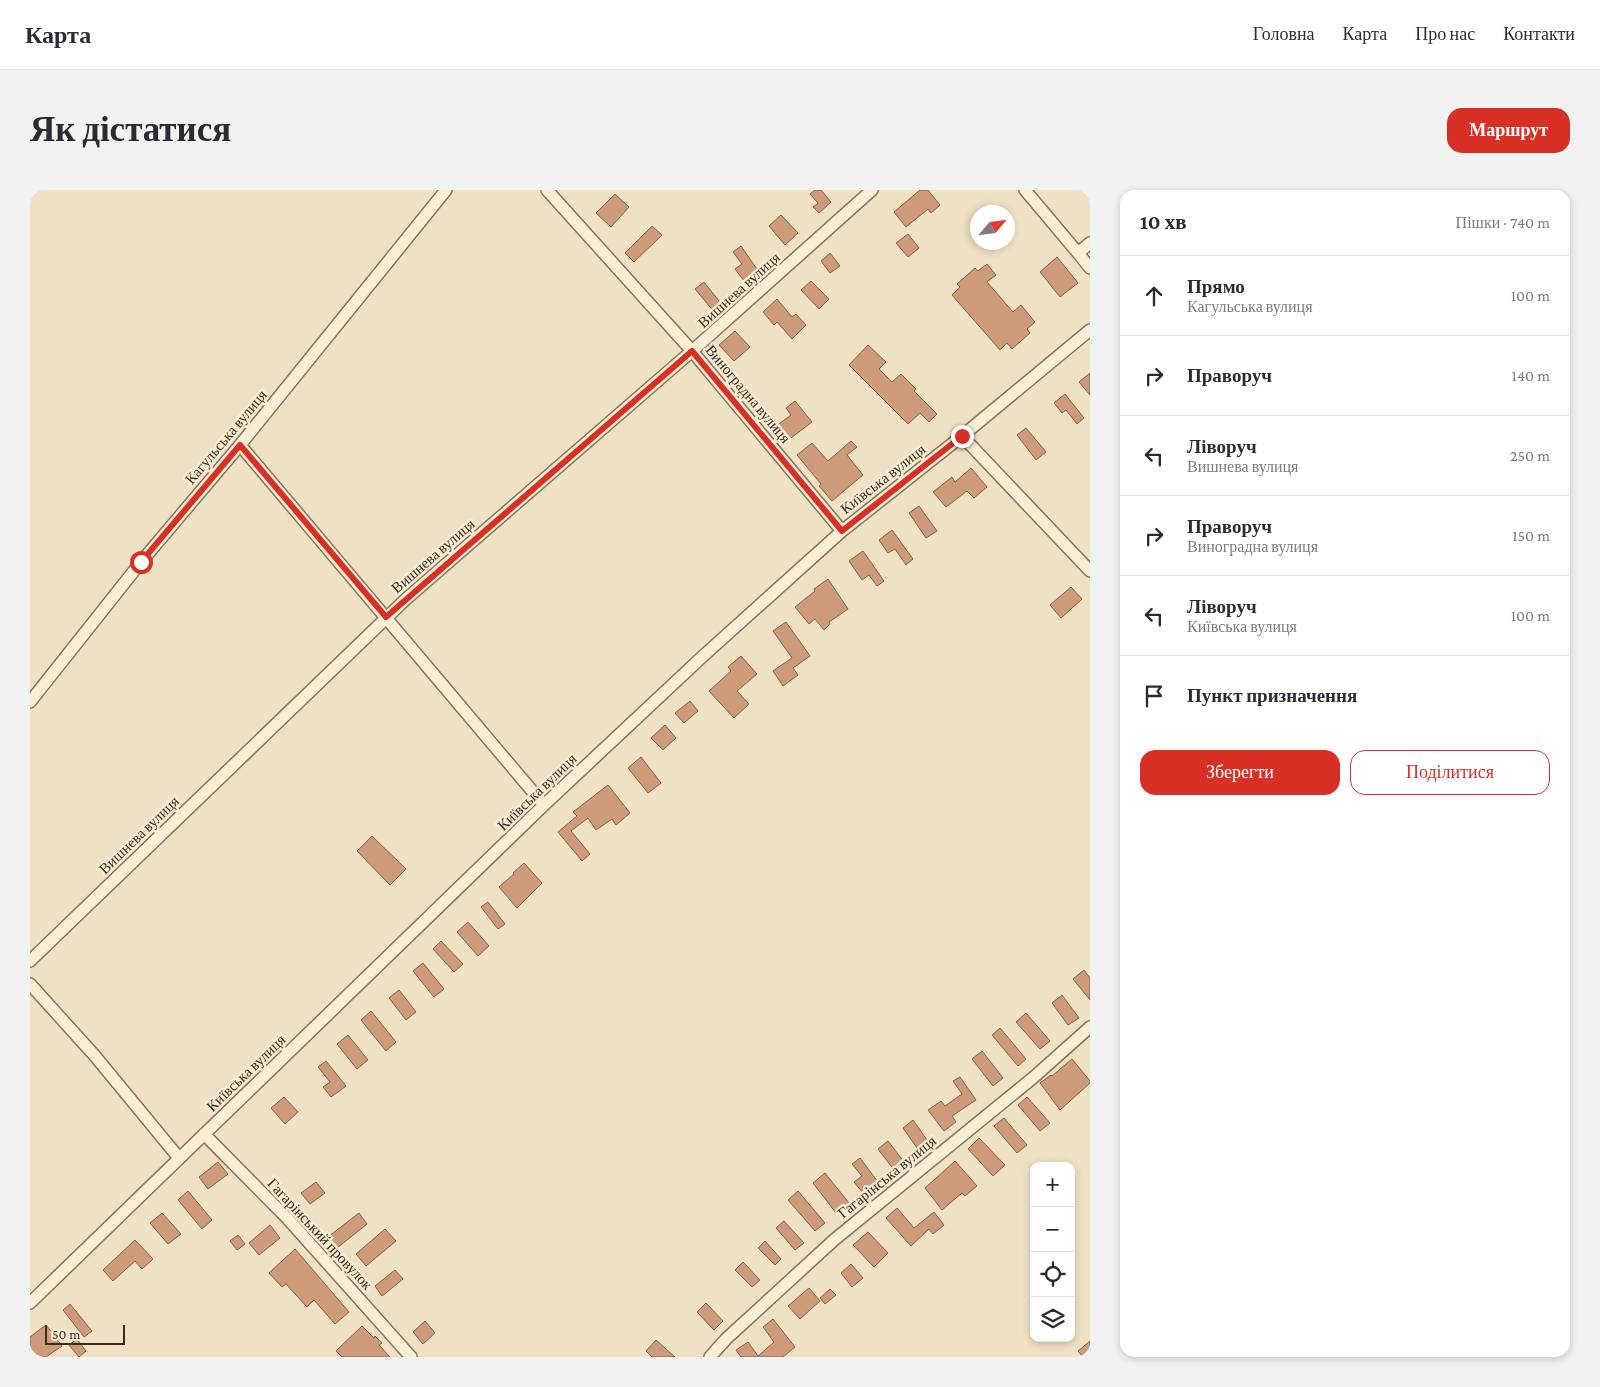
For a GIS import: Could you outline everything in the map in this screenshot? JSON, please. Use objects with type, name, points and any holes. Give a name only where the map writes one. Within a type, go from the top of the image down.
[{"type":"street","name":"Кагульська вулиця","points":[[30,702],[141,562],[240,445],[446,190]]},
{"type":"street","name":"Виноградна вулиця","points":[[547,190],[692,351],[842,531]]},
{"type":"street","name":"Вишнева вулиця","points":[[30,961],[386,617],[692,351],[872,190]]},
{"type":"street","points":[[1025,190],[1090,268]]},
{"type":"street","points":[[1078,253],[1090,243]]},
{"type":"street","name":"Київська вулиця","points":[[30,1303],[544,805],[702,657],[842,531],[962,436],[1090,330]]},
{"type":"street","points":[[962,436],[1090,571]]},
{"type":"street","points":[[240,445],[544,805]]},
{"type":"street","points":[[30,984],[95,1056],[179,1158]]},
{"type":"street","name":"Гагарінська вулиця","points":[[710,1357],[726,1339],[834,1240],[1034,1077],[1090,1028]]},
{"type":"street","name":"Гагарінський провулок","points":[[204,1134],[288,1219],[411,1357]]},
{"type":"building","points":[[815,190],[821,190],[831,202],[819,213],[813,207],[818,203],[810,194]]},
{"type":"building","points":[[920,190],[928,190],[940,205],[931,213],[928,209],[906,227],[894,212]]},
{"type":"building","points":[[615,194],[629,207],[611,227],[596,213]]},
{"type":"building","points":[[781,215],[798,233],[785,245],[769,226]]},
{"type":"building","points":[[652,226],[662,235],[634,262],[625,253]]},
{"type":"building","points":[[908,234],[919,248],[908,257],[896,243]]},
{"type":"building","points":[[741,246],[759,272],[745,282],[735,269],[742,264],[733,252]]},
{"type":"building","points":[[830,253],[840,266],[830,273],[821,261]]},
{"type":"building","points":[[1057,257],[1078,283],[1060,297],[1040,272]]},
{"type":"building","points":[[987,264],[996,275],[987,282],[1013,312],[1021,305],[1035,322],[1027,329],[1030,333],[1012,349],[1007,343],[1000,350],[952,295],[960,287],[957,284],[975,268],[978,271]]},
{"type":"building","points":[[811,281],[829,299],[819,309],[801,290]]},
{"type":"building","points":[[704,282],[723,306],[715,313],[695,289]]},
{"type":"building","points":[[777,299],[792,317],[796,314],[806,325],[792,339],[777,322],[774,325],[763,312]]},
{"type":"building","points":[[735,331],[750,347],[734,361],[719,345]]},
{"type":"building","points":[[868,345],[886,362],[879,369],[892,382],[901,374],[916,389],[914,391],[937,414],[929,422],[920,413],[908,424],[849,365]]},
{"type":"building","points":[[1090,373],[1090,395],[1079,382]]},
{"type":"building","points":[[1065,394],[1084,418],[1077,424],[1066,410],[1062,413],[1054,403]]},
{"type":"building","points":[[795,401],[812,422],[783,444],[772,429],[791,415],[786,408]]},
{"type":"building","points":[[1026,428],[1046,452],[1036,460],[1017,435]]},
{"type":"building","points":[[851,441],[857,447],[847,455],[863,475],[832,501],[819,486],[821,484],[797,455],[812,443],[828,461]]},
{"type":"building","points":[[971,468],[987,487],[974,498],[967,491],[946,507],[933,492],[952,477],[955,482]]},
{"type":"building","points":[[919,506],[937,531],[926,538],[909,513]]},
{"type":"building","points":[[892,530],[913,559],[906,565],[895,549],[888,553],[879,540]]},
{"type":"building","points":[[863,551],[884,581],[877,586],[869,575],[862,580],[849,561]]},
{"type":"building","points":[[828,579],[848,609],[829,622],[830,624],[824,630],[815,619],[809,624],[795,607]]},
{"type":"building","points":[[1071,587],[1082,599],[1061,618],[1050,605]]},
{"type":"building","points":[[786,622],[810,656],[793,668],[798,675],[783,686],[773,671],[792,658],[773,631]]},
{"type":"building","points":[[741,656],[757,674],[737,691],[749,704],[734,718],[709,691],[731,671],[728,667]]},
{"type":"building","points":[[690,701],[698,711],[684,723],[675,713]]},
{"type":"building","points":[[665,725],[676,738],[663,750],[651,738]]},
{"type":"building","points":[[641,757],[661,783],[648,793],[628,768]]},
{"type":"building","points":[[608,785],[630,813],[616,825],[612,819],[596,830],[588,818],[571,831],[590,854],[582,861],[558,832],[577,816],[573,812]]},
{"type":"building","points":[[372,836],[406,869],[390,885],[357,851]]},
{"type":"building","points":[[524,863],[542,883],[517,908],[499,887]]},
{"type":"building","points":[[488,902],[505,924],[498,929],[481,907]]},
{"type":"building","points":[[468,922],[489,946],[478,956],[457,932]]},
{"type":"building","points":[[441,941],[463,964],[454,972],[433,949]]},
{"type":"building","points":[[423,963],[444,989],[434,997],[413,971]]},
{"type":"building","points":[[1084,970],[1090,978],[1090,1000],[1073,979]]},
{"type":"building","points":[[399,990],[416,1012],[406,1020],[389,998]]},
{"type":"building","points":[[1062,995],[1079,1018],[1068,1025],[1052,1003]]},
{"type":"building","points":[[371,1011],[396,1042],[386,1051],[361,1020]]},
{"type":"building","points":[[1026,1013],[1050,1041],[1040,1049],[1016,1022]]},
{"type":"building","points":[[1000,1028],[1026,1059],[1018,1066],[992,1035]]},
{"type":"building","points":[[348,1035],[368,1060],[357,1069],[337,1044]]},
{"type":"building","points":[[982,1051],[1003,1078],[993,1086],[972,1059]]},
{"type":"building","points":[[1072,1059],[1090,1083],[1060,1110],[1040,1083],[1052,1076]]},
{"type":"building","points":[[326,1061],[346,1086],[331,1097],[323,1087],[330,1082],[318,1067]]},
{"type":"building","points":[[960,1077],[976,1100],[952,1116],[956,1122],[944,1131],[928,1110],[941,1101],[945,1106],[962,1094],[953,1081]]},
{"type":"building","points":[[284,1097],[298,1112],[285,1124],[271,1108]]},
{"type":"building","points":[[1027,1097],[1050,1123],[1040,1131],[1018,1105]]},
{"type":"building","points":[[1004,1118],[1027,1145],[1017,1153],[994,1126]]},
{"type":"building","points":[[913,1120],[927,1140],[917,1148],[903,1128]]},
{"type":"building","points":[[979,1138],[1005,1165],[993,1176],[968,1149]]},
{"type":"building","points":[[888,1141],[904,1162],[894,1170],[878,1149]]},
{"type":"building","points":[[860,1158],[878,1182],[863,1193],[854,1182],[862,1176],[852,1164]]},
{"type":"building","points":[[955,1161],[977,1186],[965,1196],[962,1193],[942,1210],[925,1188]]},
{"type":"building","points":[[218,1162],[228,1174],[208,1189],[199,1177]]},
{"type":"building","points":[[825,1173],[849,1203],[836,1213],[813,1183]]},
{"type":"building","points":[[316,1182],[325,1193],[310,1204],[301,1193]]},
{"type":"building","points":[[188,1191],[212,1220],[202,1229],[178,1200]]},
{"type":"building","points":[[798,1191],[825,1223],[815,1231],[788,1200]]},
{"type":"building","points":[[897,1208],[914,1228],[934,1212],[944,1225],[933,1234],[929,1229],[911,1246],[886,1218]]},
{"type":"building","points":[[162,1213],[181,1234],[168,1244],[150,1223]]},
{"type":"building","points":[[359,1213],[367,1224],[337,1248],[328,1237]]},
{"type":"building","points":[[784,1221],[804,1243],[795,1250],[776,1228]]},
{"type":"building","points":[[270,1225],[280,1238],[259,1255],[249,1243]]},
{"type":"building","points":[[385,1229],[396,1241],[366,1266],[356,1254]]},
{"type":"building","points":[[868,1232],[888,1253],[874,1267],[853,1245]]},
{"type":"building","points":[[238,1235],[245,1244],[237,1250],[230,1241]]},
{"type":"building","points":[[135,1240],[153,1259],[142,1269],[135,1261],[113,1281],[103,1270]]},
{"type":"building","points":[[765,1241],[781,1259],[775,1265],[758,1248]]},
{"type":"building","points":[[295,1249],[349,1312],[335,1324],[314,1300],[307,1307],[286,1284],[282,1287],[269,1273]]},
{"type":"building","points":[[743,1262],[760,1280],[752,1287],[735,1270]]},
{"type":"building","points":[[851,1264],[863,1278],[852,1287],[841,1273]]},
{"type":"building","points":[[395,1270],[403,1279],[382,1296],[375,1286]]},
{"type":"building","points":[[809,1288],[820,1301],[800,1319],[788,1306]]},
{"type":"building","points":[[830,1289],[836,1295],[825,1304],[820,1298]]},
{"type":"building","points":[[706,1303],[723,1321],[714,1330],[697,1312]]},
{"type":"building","points":[[70,1304],[92,1331],[84,1337],[63,1310]]},
{"type":"building","points":[[773,1319],[795,1347],[783,1357],[741,1357],[736,1350],[748,1342],[758,1356],[774,1342],[763,1327]]},
{"type":"building","points":[[425,1321],[435,1333],[423,1344],[413,1332]]},
{"type":"building","points":[[46,1325],[62,1346],[46,1357],[30,1357],[30,1337]]},
{"type":"building","points":[[362,1326],[382,1343],[379,1345],[390,1357],[342,1357],[336,1351]]},
{"type":"building","points":[[77,1339],[86,1351],[79,1357],[69,1345]]},
{"type":"building","points":[[656,1340],[675,1357],[652,1357],[646,1351]]},
{"type":"building","points":[[1090,1341],[1090,1357],[1083,1357],[1078,1351]]},
{"type":"route","points":[[141,562],[240,445],[386,617],[692,351],[842,531],[962,436]]}]
